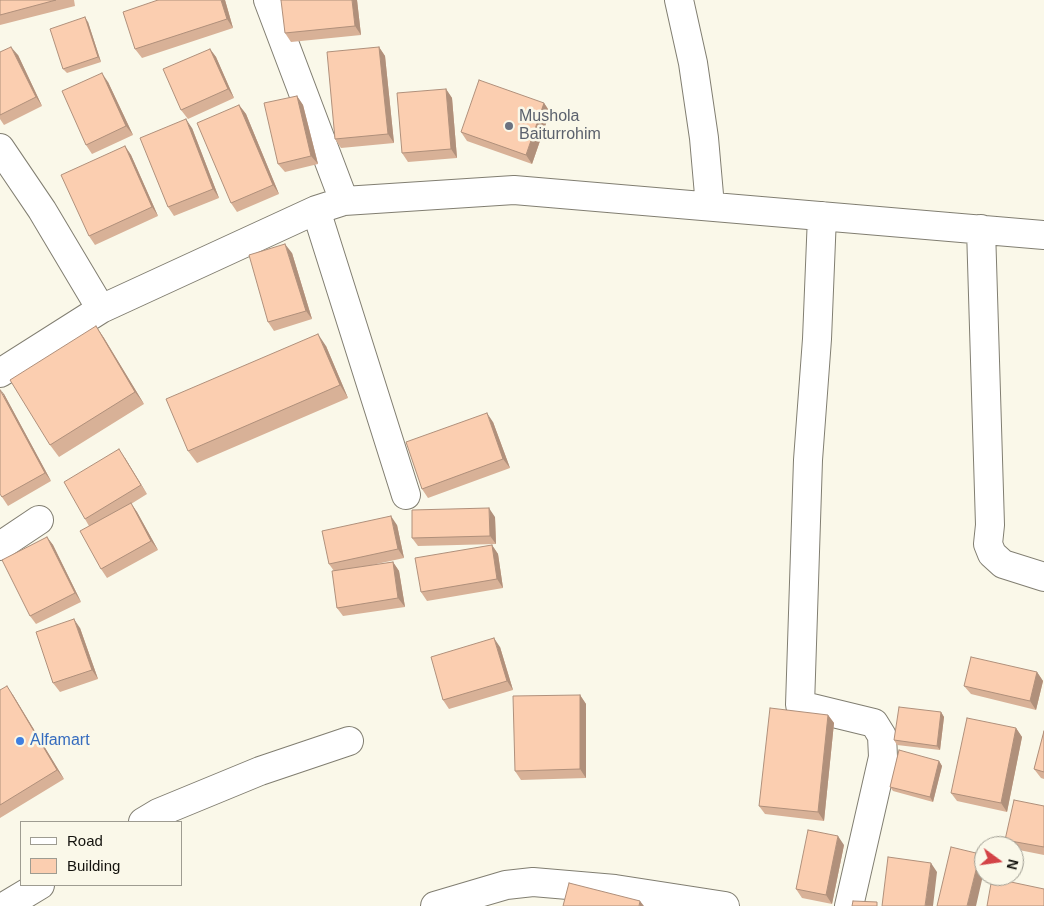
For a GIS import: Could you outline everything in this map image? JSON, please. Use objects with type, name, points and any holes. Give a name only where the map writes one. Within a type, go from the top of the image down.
[{"type":"street","points":[[268,0],[344,201]]},
{"type":"street","points":[[679,0],[694,72],[704,138],[710,206]]},
{"type":"street","points":[[0,148],[42,210],[101,309]]},
{"type":"street","points":[[0,373],[101,309],[316,210],[344,201],[514,190],[981,230],[1044,231]]},
{"type":"street","points":[[316,210],[406,494]]},
{"type":"street","points":[[822,216],[817,339],[808,460],[800,705],[874,723],[882,736],[883,757],[849,906]]},
{"type":"street","points":[[981,230],[989,506],[988,544],[992,554],[1003,564],[1044,577]]},
{"type":"street","points":[[0,546],[39,520]]},
{"type":"street","points":[[145,821],[158,813],[260,771],[349,741]]},
{"type":"street","points":[[436,906],[518,882],[616,889],[722,906]]},
{"type":"street","points":[[4,906],[38,886]]},
{"type":"building","points":[[0,0],[56,0],[0,15]]},
{"type":"building","points":[[158,0],[221,0],[227,19],[135,49],[123,12]]},
{"type":"building","points":[[281,0],[352,0],[355,26],[285,33]]},
{"type":"building","points":[[85,17],[98,57],[63,69],[50,29]]},
{"type":"building","points":[[11,47],[36,97],[0,115],[0,52]]},
{"type":"building","points":[[379,47],[388,134],[335,139],[327,52]]},
{"type":"building","points":[[210,49],[228,89],[181,110],[163,69]]},
{"type":"building","points":[[102,73],[126,126],[86,145],[62,91]]},
{"type":"building","name":"Mushola Baiturrohim","points":[[479,80],[544,103],[526,155],[461,132]]},
{"type":"building","points":[[446,89],[451,149],[402,153],[397,93]]},
{"type":"building","points":[[297,96],[311,156],[278,164],[264,103]]},
{"type":"building","points":[[239,105],[273,185],[231,203],[197,123]]},
{"type":"building","points":[[186,119],[213,189],[168,207],[140,138]]},
{"type":"building","points":[[125,146],[152,207],[89,236],[61,175]]},
{"type":"building","points":[[285,244],[306,311],[268,322],[249,255]]},
{"type":"building","points":[[96,326],[135,392],[50,445],[10,380]]},
{"type":"building","points":[[318,334],[340,385],[188,451],[166,399]]},
{"type":"building","points":[[0,390],[45,473],[2,497],[0,494]]},
{"type":"building","points":[[487,413],[503,459],[422,489],[406,442]]},
{"type":"building","points":[[119,449],[141,485],[85,519],[64,482]]},
{"type":"building","points":[[131,503],[151,541],[101,569],[80,531]]},
{"type":"building","points":[[489,508],[490,536],[412,538],[412,510]]},
{"type":"building","points":[[391,516],[398,549],[329,564],[322,531]]},
{"type":"building","points":[[47,537],[75,593],[30,616],[2,560]]},
{"type":"building","points":[[492,545],[497,579],[421,592],[415,558]]},
{"type":"building","points":[[393,562],[398,598],[337,608],[332,571]]},
{"type":"building","points":[[74,619],[92,670],[53,683],[36,632]]},
{"type":"building","points":[[494,638],[507,681],[443,700],[431,657]]},
{"type":"building","points":[[971,657],[1037,672],[1030,701],[964,686]]},
{"type":"building","name":"Alfamart","points":[[7,686],[57,770],[0,805],[0,690]]},
{"type":"building","points":[[580,695],[580,769],[515,771],[513,696]]},
{"type":"building","points":[[899,707],[941,712],[937,746],[894,740]]},
{"type":"building","points":[[770,708],[828,715],[818,812],[759,806]]},
{"type":"building","points":[[967,718],[1016,728],[1001,803],[951,793]]},
{"type":"building","points":[[1044,731],[1044,772],[1034,769]]},
{"type":"building","points":[[899,750],[939,761],[930,797],[890,787]]},
{"type":"building","points":[[1014,800],[1044,806],[1044,847],[1024,843],[1024,836],[1006,836]]},
{"type":"building","points":[[808,830],[838,836],[826,895],[796,889]]},
{"type":"building","points":[[951,847],[974,853],[974,878],[967,906],[937,906]]},
{"type":"building","points":[[888,857],[931,863],[925,906],[882,906]]},
{"type":"building","points":[[569,883],[640,901],[639,906],[563,906]]},
{"type":"building","points":[[1024,885],[1044,889],[1044,906],[987,906],[991,886]]},
{"type":"building","points":[[853,901],[877,902],[877,906],[852,906]]},
{"type":"place","name":"Mushola Baiturrohim","points":[[509,126]]},
{"type":"place","name":"Alfamart","points":[[20,741]]}]
